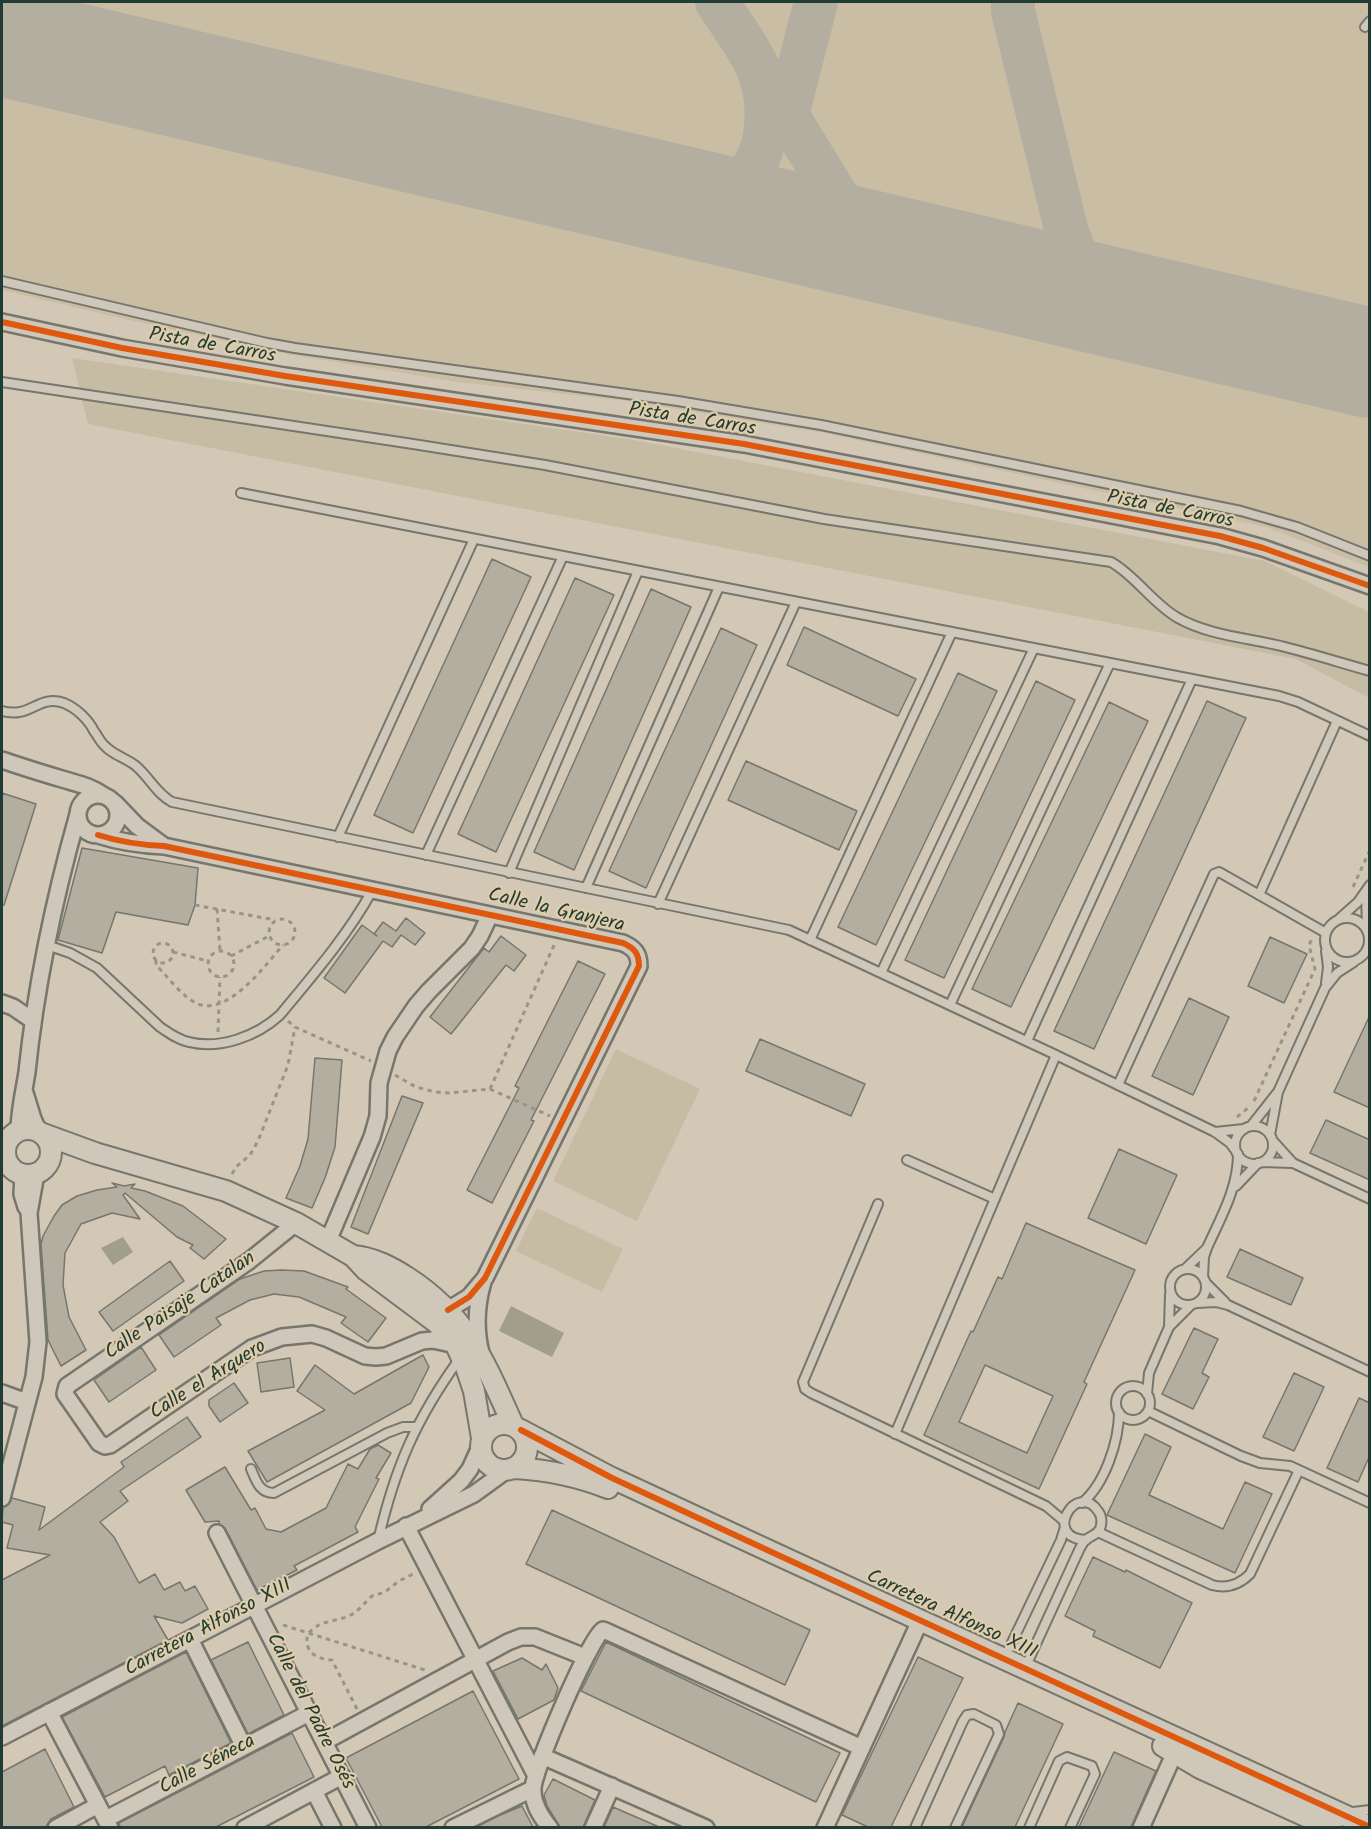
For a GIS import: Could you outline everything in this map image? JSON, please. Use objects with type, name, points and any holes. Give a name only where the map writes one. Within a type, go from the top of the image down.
[{"type":"street","name":"Pista de Carros","points":[[2,322],[122,348],[285,376],[744,444],[1220,536],[1263,548],[1370,586]]},
{"type":"street","points":[[2,760],[87,786],[108,798],[118,814],[115,826],[110,831],[76,840],[69,846]]},
{"type":"street","points":[[68,781],[80,809],[82,826],[95,834]]},
{"type":"street","points":[[95,1153],[35,1171],[12,1168],[8,1164],[7,1141],[20,1110],[25,1090],[33,1020],[69,846],[80,809],[87,798],[95,795],[108,798]]},
{"type":"street","name":"Calle la Granjera","points":[[108,798],[137,826],[164,846]]},
{"type":"street","name":"Calle la Granjera","points":[[95,834],[130,843],[164,846],[623,943],[633,947],[639,957],[639,966],[484,1278],[478,1301],[477,1324],[482,1356]]},
{"type":"street","points":[[328,1241],[372,1137],[378,1116],[379,1083],[388,1051],[416,1006],[472,948],[490,915]]},
{"type":"street","points":[[2,1003],[33,1020]]},
{"type":"street","points":[[2,1498],[37,1358],[38,1342],[29,1213],[22,1194],[35,1171],[51,1157],[51,1148],[28,1105],[25,1090]]},
{"type":"street","points":[[7,1141],[29,1129],[95,1153],[226,1191],[296,1223],[353,1256],[366,1270],[437,1323],[459,1351],[474,1391],[482,1455],[492,1467],[500,1470],[511,1469],[520,1464],[525,1456],[526,1438],[517,1428],[482,1356],[464,1329],[448,1310],[413,1281],[372,1259],[353,1256]]},
{"type":"street","name":"Calle Paisaje Catalan","points":[[105,1446],[99,1443],[65,1394],[71,1382],[257,1255],[296,1223]]},
{"type":"street","name":"Calle la Granjera","points":[[448,1310],[469,1297],[484,1278]]},
{"type":"street","name":"Calle el Arquero","points":[[105,1446],[110,1445],[252,1348],[282,1337],[312,1334],[365,1356],[376,1357],[386,1356],[422,1341],[433,1340],[459,1351]]},
{"type":"street","points":[[2,1394],[27,1402]]},
{"type":"street","points":[[481,1443],[487,1430],[495,1425],[504,1423],[517,1428]]},
{"type":"street","name":"Carretera Alfonso XIII","points":[[517,1428],[623,1483],[918,1626],[1332,1819],[1370,1827]]},
{"type":"street","name":"Carretera Alfonso XIII","points":[[412,1523],[461,1481],[470,1469],[481,1443]]},
{"type":"street","name":"Carretera Alfonso XIII","points":[[2,1737],[190,1639],[258,1612],[378,1540],[474,1494],[511,1469],[555,1472],[597,1484],[918,1626],[1025,1668],[1181,1748],[1200,1768],[1301,1821],[1332,1819]]},
{"type":"street","points":[[412,1523],[427,1567],[512,1730],[534,1783],[540,1815],[550,1827]]},
{"type":"street","name":"Calle del Padre Osés","points":[[217,1533],[368,1827]]},
{"type":"street","points":[[827,1827],[918,1626]]},
{"type":"street","points":[[453,1827],[534,1783],[542,1756],[585,1657],[598,1634],[603,1630],[862,1748]]},
{"type":"street","points":[[324,1742],[521,1637],[535,1637],[585,1657]]},
{"type":"street","points":[[190,1639],[244,1748]]},
{"type":"street","points":[[49,1712],[108,1823]]},
{"type":"street","name":"Calle Séneca","points":[[108,1823],[309,1713]]},
{"type":"street","points":[[1141,1827],[1181,1748]]},
{"type":"street","points":[[542,1756],[703,1827]]},
{"type":"street","points":[[245,1827],[342,1776]]},
{"type":"street","points":[[593,1827],[612,1786]]},
{"type":"street","points":[[314,1791],[333,1827]]},
{"type":"street","points":[[56,1827],[98,1805]]},
{"type":"street","points":[[1301,1821],[1311,1811],[1319,1811],[1354,1827]]},
{"type":"lane","points":[[2,281],[295,348],[678,401],[821,425],[1241,511],[1297,527],[1370,556]]},
{"type":"lane","points":[[2,382],[545,465],[825,519],[1111,562],[1124,571],[1153,600],[1192,624],[1287,647],[1370,671]]},
{"type":"lane","points":[[241,493],[1279,696],[1298,702],[1370,736]]},
{"type":"lane","points":[[338,837],[474,539]]},
{"type":"lane","points":[[426,855],[562,556]]},
{"type":"lane","points":[[509,873],[638,571]]},
{"type":"lane","points":[[586,888],[719,586]]},
{"type":"lane","points":[[658,904],[796,602]]},
{"type":"lane","points":[[810,940],[952,632]]},
{"type":"lane","points":[[881,973],[1034,648]]},
{"type":"lane","points":[[950,1005],[1110,663]]},
{"type":"lane","points":[[1027,1041],[1192,679]]},
{"type":"lane","points":[[2,711],[17,714],[44,702],[53,701],[71,707],[87,720],[105,747],[144,773],[161,794],[172,802],[773,926],[796,933],[1215,1132],[1230,1143],[1249,1163],[1293,1163],[1370,1199]]},
{"type":"lane","points":[[1259,895],[1337,721]]},
{"type":"lane","points":[[1118,1085],[1214,874],[1219,872],[1326,933]]},
{"type":"lane","points":[[1325,988],[1328,967],[1326,933],[1368,888]]},
{"type":"lane","points":[[1169,1327],[1205,1293],[1204,1257],[1233,1190],[1238,1166],[1236,1142],[1238,1137],[1278,1092],[1325,988],[1337,973],[1366,952],[1369,945],[1368,888]]},
{"type":"lane","points":[[47,945],[70,953],[97,968],[172,1035],[198,1044],[217,1044],[244,1037],[270,1024],[280,1015],[337,945],[372,891]]},
{"type":"lane","points":[[1339,920],[1352,919],[1367,930]]},
{"type":"lane","points":[[1326,946],[1329,953],[1340,961],[1354,962]]},
{"type":"lane","points":[[895,1434],[1056,1055]]},
{"type":"lane","points":[[1233,1190],[1249,1171],[1269,1156],[1272,1151],[1278,1092]]},
{"type":"lane","points":[[1215,1132],[1248,1127],[1262,1128],[1293,1163]]},
{"type":"lane","points":[[907,1160],[995,1199]]},
{"type":"lane","points":[[878,1204],[803,1382],[805,1389],[1046,1506],[1065,1524],[1073,1537],[1086,1540]]},
{"type":"lane","points":[[1117,1438],[1148,1411],[1149,1373],[1169,1327],[1171,1280],[1207,1248]]},
{"type":"lane","points":[[1185,1269],[1198,1272],[1228,1305]]},
{"type":"lane","points":[[1170,1293],[1178,1302],[1194,1304],[1216,1302],[1228,1305],[1370,1372]]},
{"type":"lane","points":[[378,1540],[396,1473],[416,1427],[459,1351]]},
{"type":"lane","points":[[1134,1387],[1149,1373]]},
{"type":"lane","points":[[1136,1420],[1128,1420],[1119,1412],[1116,1407],[1118,1395],[1128,1387],[1141,1389],[1147,1394]]},
{"type":"lane","points":[[1148,1411],[1248,1459],[1260,1463],[1290,1466],[1370,1503]]},
{"type":"lane","points":[[1082,1503],[1097,1487],[1117,1438],[1119,1412]]},
{"type":"lane","points":[[250,1469],[261,1489],[269,1493],[274,1492],[387,1433],[403,1427],[416,1427]]},
{"type":"lane","points":[[1098,1532],[1212,1585],[1227,1587],[1239,1583],[1250,1574],[1299,1470]]},
{"type":"lane","points":[[1097,1487],[1097,1509]]},
{"type":"lane","points":[[1025,1668],[1072,1565],[1086,1540],[1095,1536],[1101,1524],[1101,1516],[1097,1509],[1088,1503],[1070,1508],[1046,1506]]},
{"type":"lane","points":[[1004,1659],[1061,1540],[1066,1514],[1070,1508]]},
{"type":"lane","points":[[915,1827],[963,1721],[968,1715],[974,1714],[996,1725],[999,1734],[955,1827]]},
{"type":"lane","points":[[1029,1827],[1059,1761],[1067,1757],[1092,1766],[1095,1774],[1070,1827]]},
{"type":"lane","points":[[1332,1819],[1346,1812],[1370,1810]]},
{"type":"path","points":[[1351,891],[1370,850]]},
{"type":"path","points":[[195,905],[275,920],[288,919],[295,929],[291,941],[283,945],[245,987],[220,1002],[206,1005],[198,1004],[187,996],[156,965],[153,951],[159,944],[168,944],[173,952],[208,961]]},
{"type":"path","points":[[217,909],[220,951]]},
{"type":"path","points":[[275,920],[269,927],[269,936],[274,943],[283,945]]},
{"type":"path","points":[[1215,1132],[1222,1122],[1240,1115],[1255,1099],[1315,969],[1310,945],[1316,927]]},
{"type":"path","points":[[561,930],[490,1089],[561,1121]]},
{"type":"path","points":[[230,956],[269,936]]},
{"type":"path","points":[[220,951],[227,953],[233,963],[231,972],[220,977],[209,970],[208,961],[212,955],[220,951]]},
{"type":"path","points":[[156,960],[166,963],[171,959],[173,952]]},
{"type":"path","points":[[217,1044],[220,977]]},
{"type":"path","points":[[226,1191],[231,1174],[250,1155],[258,1141],[288,1065],[295,1027]]},
{"type":"path","points":[[357,1709],[332,1660],[317,1658],[310,1652],[307,1644],[308,1633],[320,1624],[348,1617],[372,1596],[385,1592],[399,1581],[427,1567]]},
{"type":"path","points":[[258,1612],[308,1633],[428,1671]]},
{"type":"shaded area","points":[[2,2],[1369,2],[1369,567],[1266,527],[825,433],[627,401],[458,382],[286,354],[2,290]]},
{"type":"shaded area","points":[[72,358],[634,440],[1265,561],[1369,612],[1369,698],[1296,659],[88,424]]},
{"type":"shaded area","points":[[616,1049],[700,1089],[637,1221],[553,1181]]},
{"type":"shaded area","points":[[537,1208],[623,1249],[602,1292],[516,1251]]},
{"type":"shaded area","points":[[123,1237],[133,1252],[113,1265],[101,1248]]},
{"type":"shaded area","points":[[511,1306],[564,1333],[552,1357],[499,1331]]},
{"type":"building","points":[[492,559],[531,577],[413,833],[374,815]]},
{"type":"building","points":[[575,578],[614,595],[496,852],[458,834]]},
{"type":"building","points":[[651,589],[691,607],[574,870],[534,852]]},
{"type":"building","points":[[804,627],[916,679],[898,716],[787,665]]},
{"type":"building","points":[[721,628],[757,645],[646,888],[609,871]]},
{"type":"building","points":[[958,673],[997,691],[876,945],[838,927]]},
{"type":"building","points":[[1036,681],[1075,700],[944,978],[905,960]]},
{"type":"building","points":[[1207,701],[1246,718],[1094,1049],[1054,1031]]},
{"type":"building","points":[[1109,702],[1148,721],[1011,1007],[972,989]]},
{"type":"building","points":[[746,761],[857,811],[839,850],[728,800]]},
{"type":"building","points":[[2,793],[36,804],[4,905],[2,905]]},
{"type":"building","points":[[82,848],[198,868],[195,905],[188,925],[116,912],[102,953],[58,940]]},
{"type":"building","points":[[406,918],[425,933],[415,945],[401,935],[392,947],[383,941],[345,993],[324,978],[362,925],[374,934],[383,922],[396,931]]},
{"type":"building","points":[[501,936],[526,955],[514,971],[506,965],[451,1034],[430,1017],[484,948],[489,952]]},
{"type":"building","points":[[1270,937],[1307,954],[1284,1003],[1248,986]]},
{"type":"building","points":[[578,961],[605,974],[492,1203],[467,1190],[519,1088],[515,1086]]},
{"type":"building","points":[[1189,998],[1229,1017],[1193,1095],[1152,1076]]},
{"type":"building","points":[[1370,1015],[1370,1108],[1334,1092]]},
{"type":"building","points":[[760,1039],[865,1084],[851,1116],[746,1071]]},
{"type":"building","points":[[315,1058],[342,1060],[335,1147],[312,1208],[286,1198],[300,1166],[308,1139]]},
{"type":"building","points":[[402,1096],[423,1103],[368,1234],[351,1227]]},
{"type":"building","points":[[1326,1120],[1370,1140],[1370,1180],[1310,1153]]},
{"type":"building","points":[[1119,1149],[1177,1175],[1146,1244],[1088,1218]]},
{"type":"building","points":[[112,1183],[124,1186],[135,1184],[131,1188],[183,1206],[226,1239],[204,1259],[190,1248],[193,1245],[177,1237],[125,1193],[123,1195],[140,1219],[112,1213],[81,1224],[65,1253],[63,1285],[69,1317],[86,1350],[61,1366],[48,1340],[41,1244],[43,1236],[62,1205],[77,1196],[117,1187]]},
{"type":"building","points":[[1026,1223],[1135,1270],[1084,1382],[1087,1384],[1039,1489],[924,1435],[998,1277],[1002,1279]],"holes":[[[985,1365],[1053,1396],[1027,1453],[959,1422]]]},
{"type":"building","points":[[1240,1249],[1303,1278],[1291,1305],[1227,1277]]},
{"type":"building","points":[[170,1261],[184,1281],[113,1331],[99,1312]]},
{"type":"building","points":[[264,1271],[304,1271],[348,1287],[346,1289],[386,1318],[368,1342],[341,1323],[346,1317],[299,1297],[274,1294],[250,1300],[216,1318],[221,1325],[174,1357],[159,1335],[240,1279]]},
{"type":"building","points":[[1194,1328],[1218,1339],[1202,1373],[1209,1377],[1193,1409],[1162,1394]]},
{"type":"building","points":[[141,1347],[156,1370],[109,1402],[94,1380]]},
{"type":"building","points":[[423,1355],[429,1367],[411,1403],[267,1482],[248,1451],[325,1410],[297,1391],[315,1365],[354,1394]]},
{"type":"building","points":[[290,1358],[294,1387],[261,1392],[257,1363]]},
{"type":"building","points":[[1294,1373],[1324,1387],[1294,1451],[1263,1437]]},
{"type":"building","points":[[234,1383],[248,1403],[220,1422],[209,1406],[209,1400]]},
{"type":"building","points":[[1359,1398],[1370,1403],[1370,1455],[1358,1482],[1327,1468]]},
{"type":"building","points":[[187,1417],[201,1437],[120,1491],[128,1501],[100,1522],[114,1537],[139,1583],[155,1574],[164,1590],[180,1582],[185,1591],[195,1586],[208,1609],[182,1623],[154,1616],[168,1640],[2,1726],[2,1580],[50,1555],[7,1548],[13,1525],[2,1522],[3,1507],[9,1504],[12,1498],[45,1507],[39,1530],[124,1467],[121,1462]]},
{"type":"building","points":[[1145,1434],[1171,1447],[1149,1495],[1223,1529],[1245,1482],[1272,1494],[1235,1573],[1107,1515]]},
{"type":"building","points":[[378,1445],[391,1453],[376,1478],[379,1479],[355,1527],[358,1532],[294,1566],[297,1570],[257,1590],[225,1528],[219,1524],[219,1521],[205,1522],[186,1490],[225,1467],[251,1510],[255,1508],[266,1529],[281,1532],[326,1508],[348,1464],[358,1469],[370,1449]]},
{"type":"building","points":[[552,1510],[810,1630],[785,1685],[526,1564]]},
{"type":"building","points":[[1093,1557],[1125,1572],[1126,1570],[1192,1603],[1160,1668],[1093,1636],[1095,1631],[1065,1616]]},
{"type":"building","points":[[248,1642],[284,1715],[248,1734],[211,1660]]},
{"type":"building","points":[[606,1642],[840,1753],[816,1802],[581,1691]]},
{"type":"building","points":[[186,1652],[231,1743],[169,1775],[165,1766],[105,1797],[62,1717]]},
{"type":"building","points":[[918,1657],[963,1678],[891,1827],[868,1827],[842,1815]]},
{"type":"building","points":[[522,1658],[542,1670],[546,1664],[558,1688],[554,1700],[518,1719],[493,1671]]},
{"type":"building","points":[[473,1691],[519,1779],[426,1827],[382,1827],[346,1758]]},
{"type":"building","points":[[1018,1703],[1063,1724],[1015,1827],[962,1827],[1004,1737]]},
{"type":"building","points":[[292,1733],[314,1777],[216,1827],[120,1827],[119,1823]]},
{"type":"building","points":[[45,1749],[74,1807],[51,1819],[46,1827],[2,1827],[2,1772]]},
{"type":"building","points":[[1114,1752],[1156,1771],[1131,1827],[1079,1827]]},
{"type":"building","points":[[553,1779],[595,1800],[583,1827],[560,1827],[547,1806],[544,1795]]},
{"type":"building","points":[[522,1806],[533,1827],[476,1827],[498,1816]]},
{"type":"building","points":[[613,1807],[659,1827],[604,1827]]},
{"type":"taxiway","points":[[668,198],[711,194],[735,185],[747,175],[762,146],[767,112],[761,79],[747,48],[717,2]]},
{"type":"taxiway","points":[[787,115],[816,2]]},
{"type":"taxiway","points":[[1013,2],[1013,11],[1066,229],[1077,259],[1088,280],[1096,288],[1119,302],[1136,308]]},
{"type":"taxiway","points":[[765,79],[842,205],[868,234],[897,252]]},
{"type":"taxiway","points":[[1016,280],[1044,269],[1050,264],[1061,249],[1066,229]]},
{"type":"runway","points":[[2,41],[1370,363]]},
{"type":"cycle path","points":[[2,322],[122,348],[285,376],[744,444],[1220,536],[1263,548],[1370,586]]},
{"type":"cycle path","points":[[98,835],[131,843],[164,846],[623,943],[635,951],[639,966],[485,1278],[469,1297],[448,1310]]},
{"type":"cycle path","points":[[521,1430],[612,1478],[1370,1827]]}]
